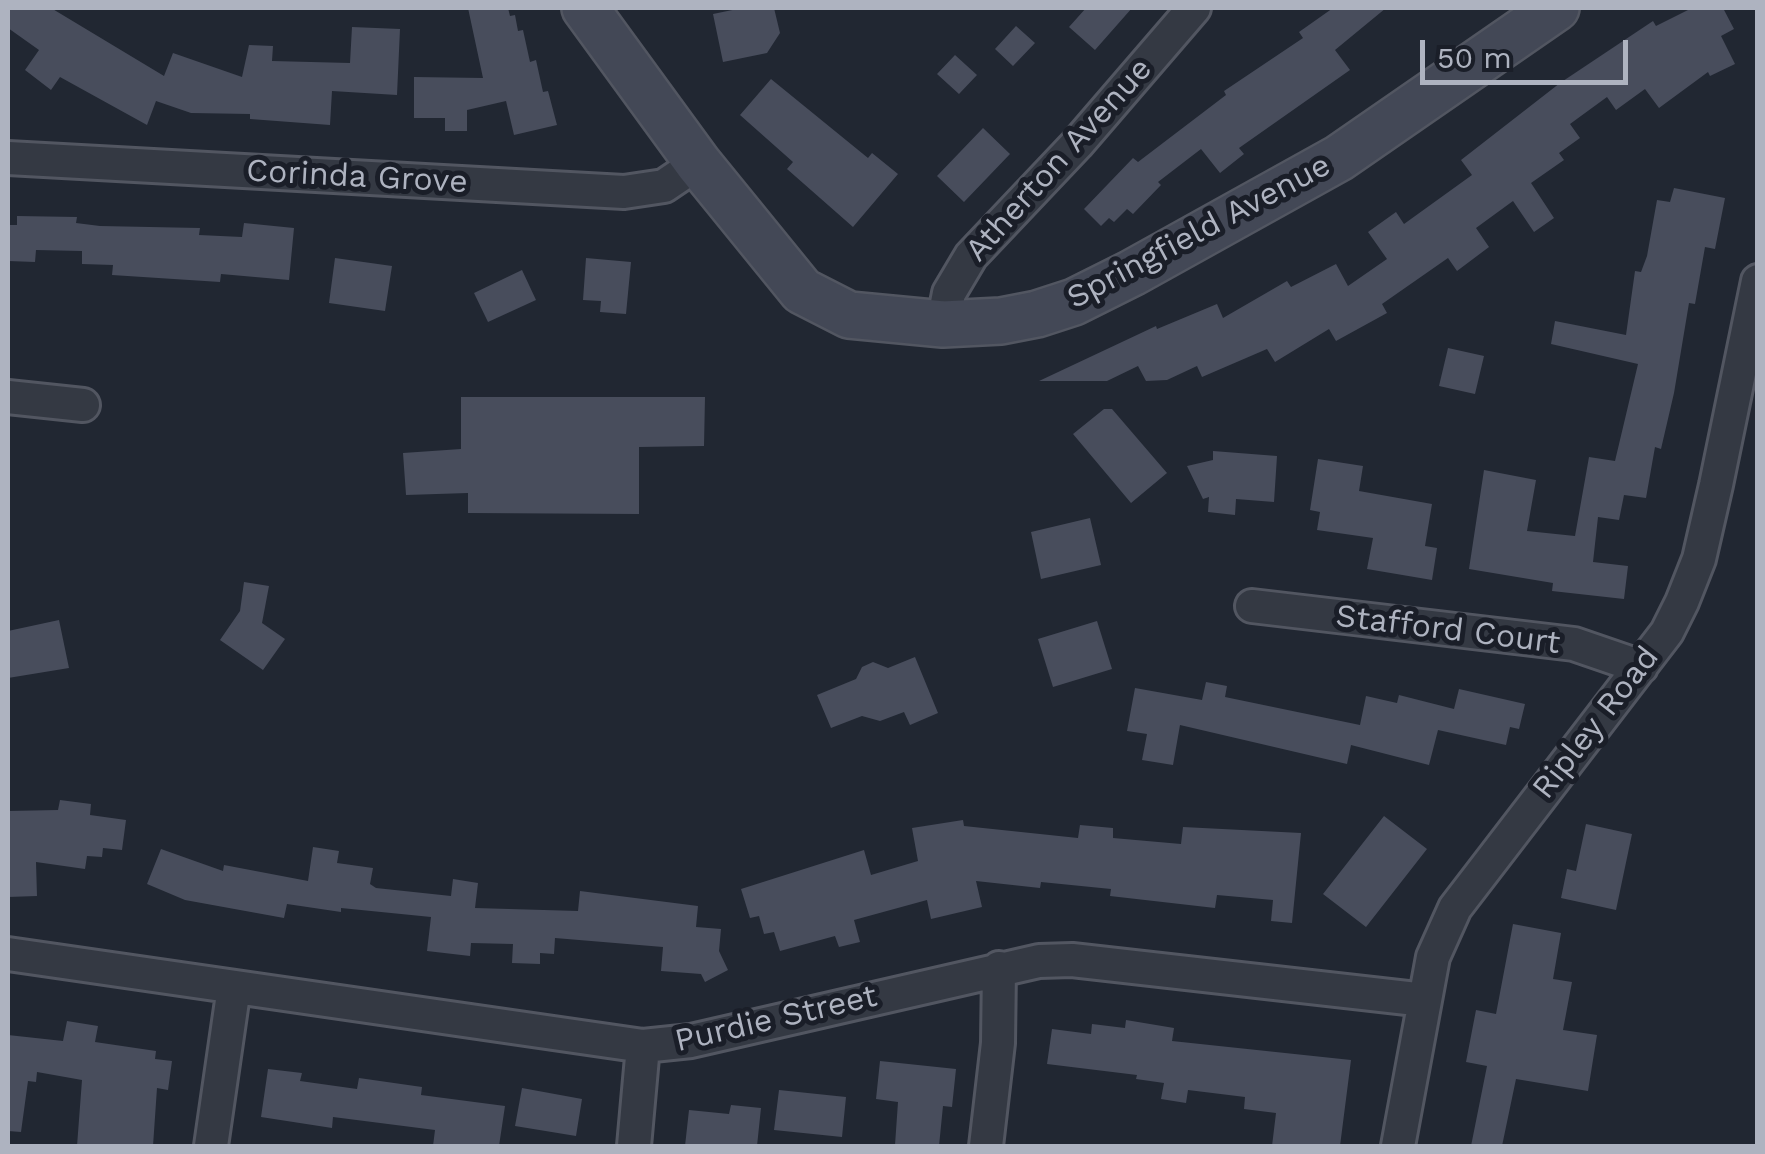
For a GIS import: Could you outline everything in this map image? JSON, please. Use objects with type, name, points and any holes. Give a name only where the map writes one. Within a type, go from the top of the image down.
[{"type":"street","name":"Springfield Avenue","points":[[585,8],[786,275],[817,302],[883,322],[944,324],[1001,321],[1037,314],[1074,302],[1132,273],[1339,158],[1556,8]]},
{"type":"street","name":"Atherton Avenue","points":[[944,324],[950,293],[971,256],[1077,144],[1194,8]]},
{"type":"street","name":"Corinda Grove","points":[[8,158],[624,192],[664,186],[698,162]]},
{"type":"street","name":"Ripley Road","points":[[1398,1146],[1425,1000],[1443,932],[1470,885],[1667,632],[1699,559],[1758,281]]},
{"type":"street","points":[[8,397],[83,405]]},
{"type":"street","name":"Stafford Court","points":[[1252,606],[1574,644],[1640,667]]},
{"type":"street","name":"Purdie Street","points":[[8,954],[643,1046],[691,1041],[999,968],[1072,960],[1425,1000]]},
{"type":"street","points":[[986,1146],[998,1043],[999,968]]},
{"type":"street","points":[[211,1146],[234,988]]},
{"type":"street","points":[[634,1146],[643,1046]]},
{"type":"building","points":[[8,8],[51,8],[164,76],[173,53],[242,77],[249,45],[273,46],[272,61],[350,63],[352,27],[400,29],[397,95],[332,91],[330,125],[250,119],[250,114],[191,113],[156,101],[147,125],[60,77],[51,90],[25,70],[39,50],[8,28]]},
{"type":"building","points":[[468,8],[508,8],[510,16],[515,15],[518,31],[523,30],[530,62],[536,60],[543,92],[548,91],[557,125],[514,135],[506,101],[467,110],[467,131],[445,131],[445,118],[414,118],[414,77],[483,78]]},
{"type":"building","points":[[742,8],[774,8],[780,33],[767,53],[723,62],[713,14]]},
{"type":"building","points":[[1086,8],[1132,8],[1095,50],[1069,27]]},
{"type":"building","points":[[1333,8],[1386,8],[1335,50],[1350,70],[1239,148],[1244,154],[1220,173],[1201,149],[1158,182],[1161,185],[1133,214],[1127,209],[1114,222],[1109,218],[1101,226],[1084,209],[1133,158],[1138,162],[1226,95],[1224,91],[1303,38],[1299,32]]},
{"type":"building","points":[[1692,8],[1723,8],[1734,29],[1721,36],[1735,64],[1710,76],[1708,72],[1659,108],[1645,89],[1616,110],[1607,97],[1570,124],[1580,138],[1559,153],[1564,160],[1531,183],[1554,218],[1534,232],[1513,201],[1476,228],[1489,247],[1457,271],[1448,258],[1382,304],[1387,313],[1336,341],[1329,329],[1275,362],[1267,349],[1202,377],[1197,366],[1167,380],[1146,381],[1138,366],[1107,381],[1039,381],[1156,326],[1157,329],[1217,304],[1223,318],[1287,281],[1291,287],[1336,264],[1348,286],[1387,259],[1368,232],[1396,212],[1404,224],[1472,175],[1461,160],[1560,83],[1653,21],[1656,26]]},
{"type":"building","points":[[1016,26],[1035,43],[1013,66],[995,49]]},
{"type":"building","points":[[955,55],[977,75],[959,94],[937,74]]},
{"type":"building","points":[[771,79],[868,158],[872,153],[898,174],[853,227],[787,169],[793,162],[740,115]]},
{"type":"building","points":[[983,128],[1010,154],[964,202],[937,176]]},
{"type":"building","points":[[1674,188],[1725,198],[1715,249],[1705,247],[1695,304],[1689,303],[1674,393],[1661,449],[1655,447],[1646,498],[1624,495],[1619,520],[1598,517],[1593,562],[1628,566],[1624,599],[1552,591],[1553,583],[1469,569],[1484,470],[1536,480],[1527,531],[1575,536],[1589,457],[1615,461],[1638,364],[1551,344],[1555,321],[1626,335],[1635,271],[1641,272],[1647,256],[1657,200],[1670,202]]},
{"type":"building","points":[[17,216],[77,217],[76,223],[100,226],[200,228],[199,235],[242,237],[244,223],[294,228],[289,280],[221,274],[220,282],[112,275],[113,265],[82,264],[82,251],[36,250],[35,262],[8,261],[8,225],[17,225]]},
{"type":"building","points":[[335,258],[392,266],[385,311],[329,303]]},
{"type":"building","points":[[586,258],[631,262],[626,314],[600,312],[601,301],[583,300]]},
{"type":"building","points":[[522,270],[536,300],[488,322],[474,293]]},
{"type":"building","points":[[1448,348],[1484,356],[1475,394],[1439,386]]},
{"type":"building","points":[[461,397],[705,397],[704,446],[639,447],[639,514],[468,513],[468,493],[406,495],[403,453],[461,449]]},
{"type":"building","points":[[1104,409],[1112,409],[1167,473],[1131,503],[1073,434]]},
{"type":"building","points":[[1213,451],[1277,456],[1274,502],[1236,499],[1235,515],[1208,512],[1209,497],[1203,499],[1187,466],[1213,460]]},
{"type":"building","points":[[1318,459],[1363,466],[1359,491],[1432,504],[1425,546],[1437,548],[1432,580],[1367,569],[1373,538],[1317,530],[1320,512],[1310,510]]},
{"type":"building","points":[[1090,518],[1101,565],[1041,579],[1031,532]]},
{"type":"building","points":[[244,582],[269,586],[262,623],[285,639],[263,670],[220,640],[240,611]]},
{"type":"building","points":[[59,620],[69,668],[8,678],[8,631]]},
{"type":"building","points":[[1097,621],[1112,669],[1053,687],[1038,639]]},
{"type":"building","points":[[915,657],[938,713],[910,725],[904,712],[880,721],[862,716],[831,728],[817,695],[856,679],[862,667],[873,662],[888,668]]},
{"type":"building","points":[[1206,682],[1227,686],[1225,697],[1360,725],[1366,696],[1397,703],[1399,695],[1454,709],[1459,689],[1525,704],[1519,729],[1510,727],[1506,745],[1438,730],[1429,765],[1351,745],[1347,764],[1180,725],[1173,765],[1142,760],[1147,734],[1127,731],[1135,688],[1202,700]]},
{"type":"building","points":[[60,800],[91,804],[90,815],[126,820],[122,850],[103,848],[102,857],[87,856],[85,869],[36,862],[37,896],[8,897],[8,811],[58,810]]},
{"type":"building","points":[[1384,816],[1427,849],[1366,927],[1323,894]]},
{"type":"building","points":[[963,820],[964,826],[1078,838],[1080,825],[1113,828],[1113,838],[1181,844],[1183,827],[1301,833],[1292,923],[1271,921],[1273,900],[1217,895],[1215,908],[1110,896],[1111,889],[1041,882],[1040,888],[976,881],[982,907],[931,919],[927,900],[854,920],[860,942],[839,947],[835,936],[780,951],[774,932],[764,934],[759,916],[750,918],[741,889],[864,850],[871,875],[918,861],[912,828]]},
{"type":"building","points":[[1586,824],[1632,834],[1616,910],[1561,898],[1567,869],[1576,871]]},
{"type":"building","points":[[313,847],[339,851],[337,863],[373,868],[370,884],[376,888],[451,896],[453,879],[478,883],[475,908],[578,911],[580,891],[698,906],[696,927],[721,929],[719,951],[728,970],[705,982],[701,974],[661,971],[663,947],[555,938],[554,954],[540,953],[540,964],[512,963],[513,944],[471,943],[470,956],[427,951],[431,917],[341,908],[341,912],[287,904],[284,918],[185,900],[147,884],[161,849],[223,871],[224,865],[308,881]]},
{"type":"building","points":[[1513,924],[1561,933],[1553,979],[1572,982],[1563,1030],[1597,1035],[1588,1091],[1516,1079],[1502,1146],[1471,1146],[1487,1066],[1466,1062],[1476,1010],[1496,1014]]},
{"type":"building","points":[[1126,1020],[1174,1028],[1172,1041],[1351,1060],[1340,1146],[1272,1146],[1276,1113],[1244,1109],[1245,1097],[1188,1090],[1186,1103],[1161,1099],[1164,1083],[1136,1079],[1137,1075],[1047,1064],[1052,1029],[1091,1034],[1092,1024],[1125,1028]]},
{"type":"building","points":[[67,1021],[98,1026],[95,1042],[156,1051],[155,1059],[172,1061],[168,1090],[157,1088],[153,1146],[77,1146],[82,1080],[37,1072],[36,1082],[28,1081],[21,1132],[8,1131],[8,1035],[63,1041]]},
{"type":"building","points":[[880,1061],[956,1069],[952,1107],[943,1106],[939,1146],[895,1145],[898,1102],[876,1099]]},
{"type":"building","points":[[268,1069],[302,1073],[300,1081],[357,1089],[359,1078],[422,1087],[421,1095],[505,1106],[499,1146],[433,1146],[435,1130],[333,1117],[332,1128],[261,1117]]},
{"type":"building","points":[[522,1088],[582,1099],[576,1136],[515,1126]]},
{"type":"building","points":[[779,1090],[846,1097],[842,1137],[774,1130]]},
{"type":"building","points":[[731,1105],[761,1108],[757,1146],[685,1146],[689,1110],[729,1114]]}]
